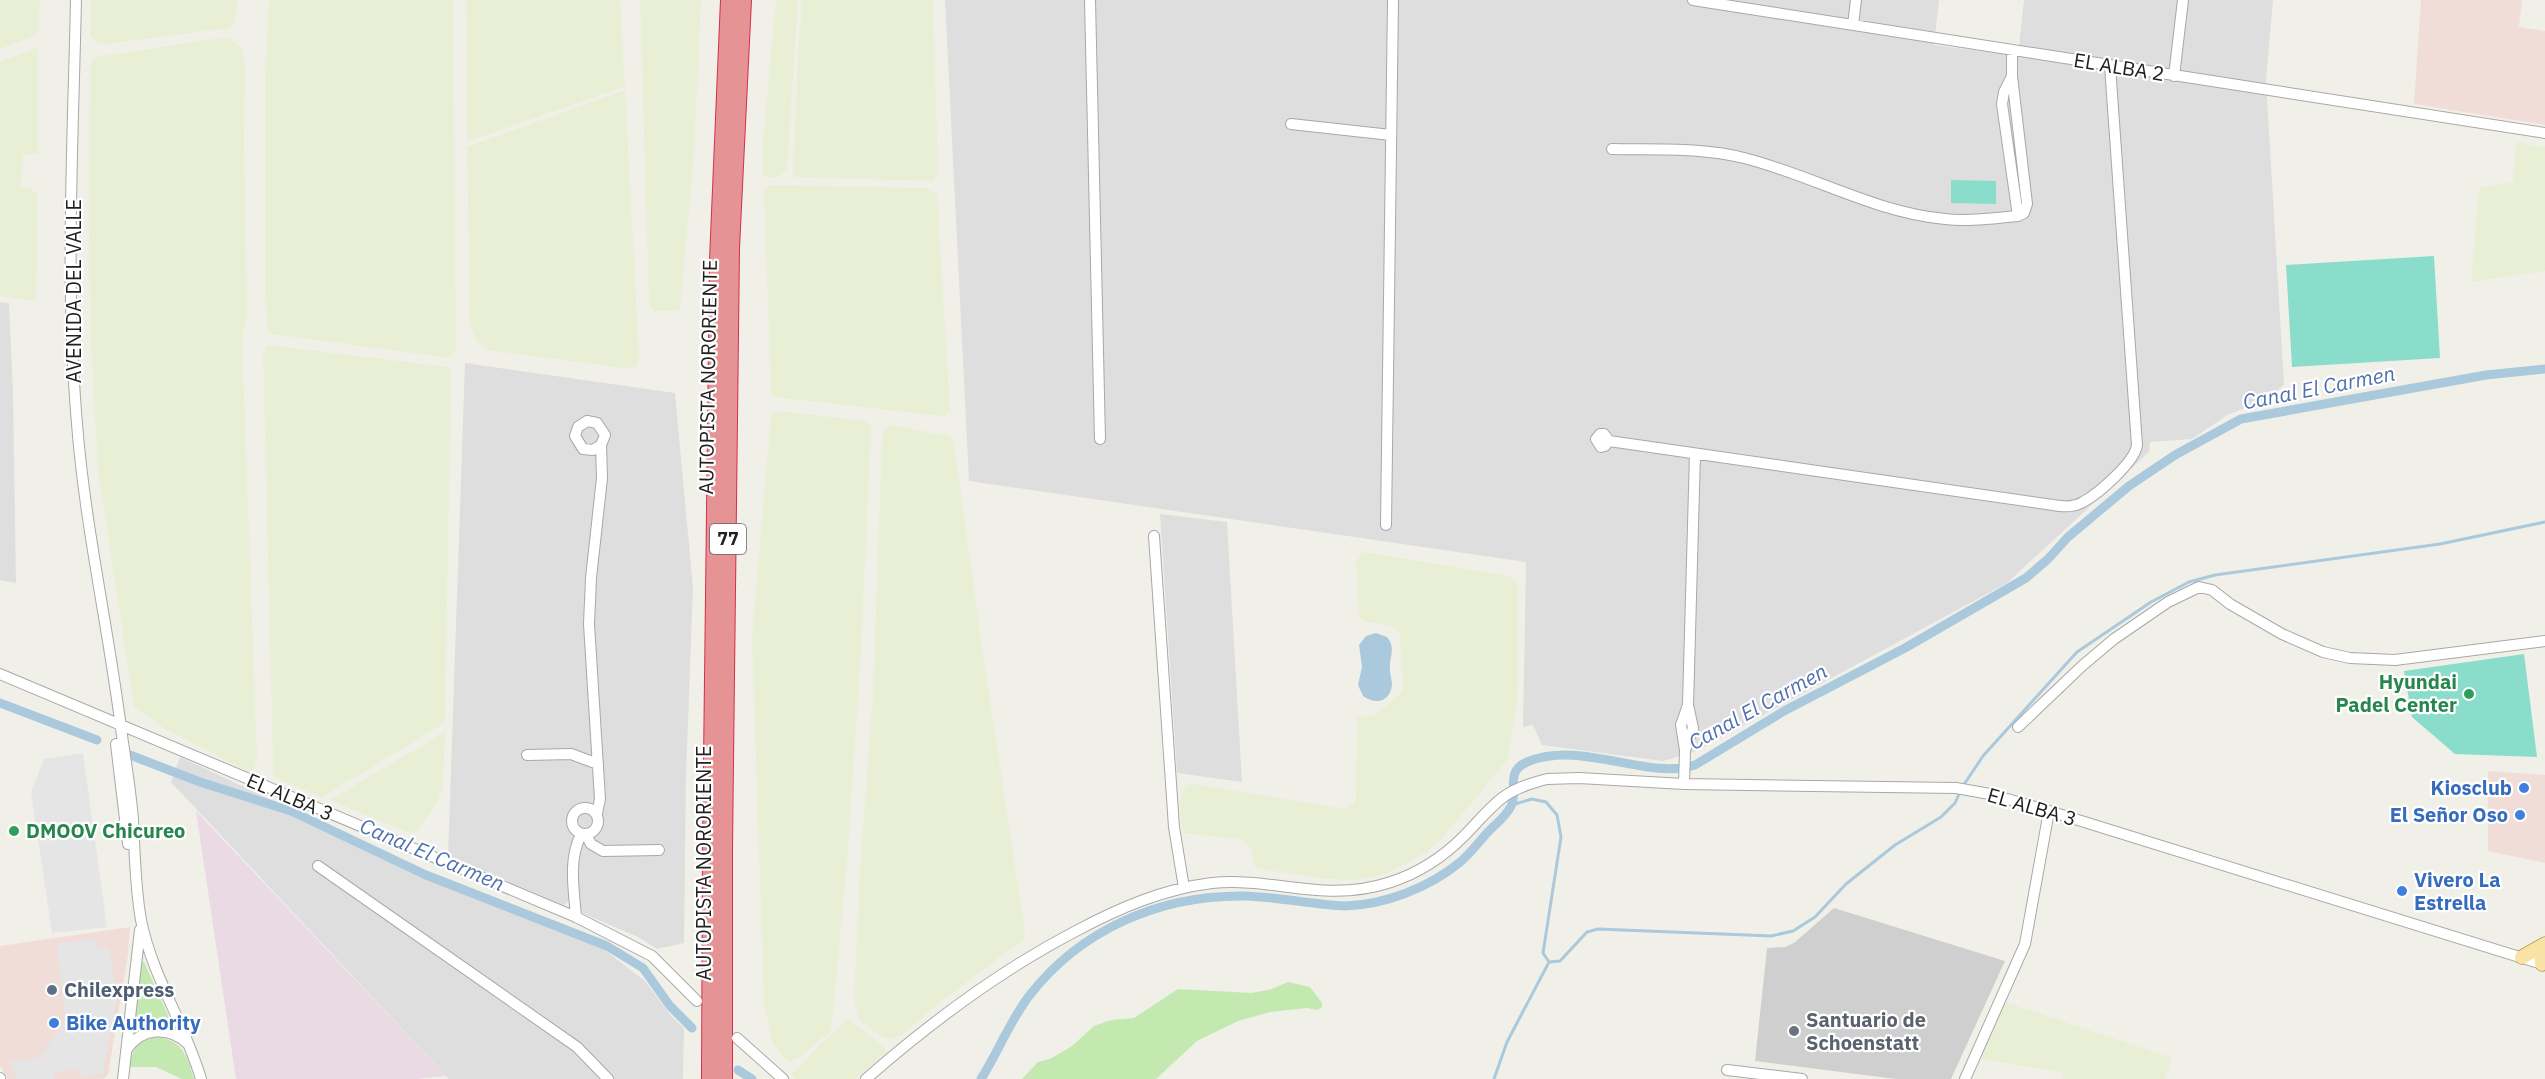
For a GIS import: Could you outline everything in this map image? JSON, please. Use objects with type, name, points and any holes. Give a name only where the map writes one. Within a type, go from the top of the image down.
[{"type":"highway","name":"AUTOPISTA NORORIENTE","points":[[710,1079],[718,260],[729,0]]},
{"type":"highway","name":"AUTOPISTA NORORIENTE","points":[[724,1079],[724,848],[731,248],[743,0]]},
{"type":"main road","points":[[2522,957],[2543,946],[2543,965]]},
{"type":"street","name":"AVENIDA DEL VALLE","points":[[76,0],[72,350],[80,460],[97,580],[106,618],[117,722],[133,818],[134,872],[141,920],[149,951],[190,1047],[201,1079]]},
{"type":"street","points":[[1090,0],[1100,439]]},
{"type":"street","points":[[1386,525],[1393,0]]},
{"type":"street","name":"EL ALBA 2","points":[[1693,0],[2545,134]]},
{"type":"street","points":[[1853,25],[1856,0]]},
{"type":"street","points":[[2174,76],[2183,0]]},
{"type":"street","points":[[1612,149],[1689,150],[1733,155],[1768,165],[1864,201],[1924,217],[1963,220],[2018,216],[2002,104],[2004,92],[2012,76],[2012,51]]},
{"type":"street","points":[[1609,441],[2066,507],[2088,499],[2132,460],[2137,445],[2110,66]]},
{"type":"street","points":[[1291,124],[1391,135]]},
{"type":"street","points":[[576,917],[575,848],[584,835],[597,824],[600,799],[589,624],[591,578],[602,478],[601,445]]},
{"type":"street","points":[[1684,784],[1685,750],[1693,728],[1688,705],[1695,454]]},
{"type":"street","points":[[1154,536],[1174,826],[1184,888]]},
{"type":"street","points":[[2018,728],[2082,666],[2114,639],[2169,602],[2199,587],[2212,590],[2263,624],[2299,642],[2350,658],[2395,660],[2545,641]]},
{"type":"street","name":"EL ALBA 3","points":[[0,674],[576,917],[652,956],[697,1001]]},
{"type":"street","points":[[527,755],[571,754],[598,764]]},
{"type":"street","name":"EL ALBA 3","points":[[866,1079],[948,1012],[1018,962],[1122,908],[1157,894],[1184,888],[1239,882],[1338,892],[1381,885],[1408,875],[1444,854],[1502,798],[1527,784],[1547,779],[1961,789],[2049,811],[2543,965]]},
{"type":"street","points":[[597,813],[594,809],[584,808],[573,815],[574,829],[584,835],[591,844],[603,851],[659,850]]},
{"type":"street","points":[[1965,1079],[2025,945],[2049,811]]},
{"type":"street","points":[[318,866],[577,1047],[608,1079]]},
{"type":"street","name":"AVENIDA DEL VALLE","points":[[123,1079],[141,920]]},
{"type":"street","points":[[126,1052],[138,1037],[157,1031],[174,1034],[190,1047]]},
{"type":"street","points":[[737,1038],[783,1079]]},
{"type":"street","points":[[1727,1070],[1802,1079]]},
{"type":"shaded area","points":[[945,0],[1939,0],[1934,45],[2018,56],[2024,0],[2273,0],[2266,81],[2284,384],[2270,399],[2229,414],[2192,439],[2150,442],[2149,452],[2007,583],[1697,751],[1663,761],[1542,745],[1533,725],[1523,727],[1526,562],[969,481]]},
{"type":"shaded area","points":[[2421,0],[2522,0],[2519,27],[2545,31],[2545,125],[2414,104]]},
{"type":"shaded area","points":[[1951,180],[1996,181],[1996,204],[1951,203]]},
{"type":"shaded area","points":[[2434,256],[2440,358],[2292,367],[2286,265]]},
{"type":"shaded area","points":[[0,302],[9,303],[16,583],[0,580]]},
{"type":"shaded area","points":[[465,363],[675,393],[693,588],[686,777],[684,943],[657,949],[640,938],[580,912],[570,899],[564,905],[448,856]]},
{"type":"shaded area","points":[[1160,514],[1227,522],[1242,782],[1177,773]]},
{"type":"shaded area","points":[[1376,633],[1387,637],[1392,650],[1391,691],[1385,698],[1377,701],[1363,696],[1358,685],[1362,667],[1359,645],[1366,636]]},
{"type":"shaded area","name":"Hyundai Padel Center","points":[[2524,654],[2537,757],[2455,754],[2412,717],[2404,671]]},
{"type":"shaded area","points":[[83,753],[107,927],[52,933],[31,792],[44,759]]},
{"type":"shaded area","points":[[180,757],[446,881],[522,910],[602,948],[645,981],[671,1016],[684,1028],[683,1079],[449,1079],[171,782]]},
{"type":"shaded area","points":[[2488,771],[2545,775],[2545,863],[2488,851]]},
{"type":"shaded area","points":[[196,811],[446,1076],[415,1079],[236,1079]]},
{"type":"shaded area","points":[[1834,908],[2005,961],[1951,1079],[1896,1079],[1755,1061],[1767,948],[1785,947],[1794,943]]},
{"type":"shaded area","points":[[130,927],[128,955],[108,1075],[103,1079],[8,1079],[0,1066],[0,946]]},
{"type":"shaded area","points":[[96,939],[98,949],[109,948],[117,998],[103,1073],[80,1078],[78,1069],[53,1072],[54,1079],[17,1079],[9,1061],[40,1058],[65,1021],[57,944]]},
{"type":"green space","points":[[0,0],[40,0],[38,34],[0,49]]},
{"type":"green space","points":[[91,0],[238,0],[234,23],[229,28],[106,44],[97,43],[90,36]]},
{"type":"green space","points":[[269,0],[453,0],[456,348],[449,358],[272,334],[268,331],[265,298],[265,73]]},
{"type":"green space","points":[[466,0],[620,0],[625,86],[467,142]]},
{"type":"green space","points":[[640,0],[701,0],[694,156],[680,308],[677,311],[654,311],[649,303]]},
{"type":"green space","points":[[776,0],[798,0],[787,169],[779,177],[767,178],[763,174],[762,151]]},
{"type":"green space","points":[[802,0],[933,0],[938,172],[933,181],[795,177],[793,173]]},
{"type":"green space","points":[[230,38],[242,49],[245,67],[247,313],[242,339],[257,759],[254,769],[249,772],[165,729],[134,707],[98,468],[91,342],[89,237],[90,66],[92,61],[96,57]]},
{"type":"green space","points":[[38,47],[38,153],[23,156],[21,187],[30,188],[38,195],[36,301],[0,296],[0,62]]},
{"type":"green space","points":[[625,90],[639,355],[637,366],[624,368],[488,350],[477,342],[470,323],[467,147]]},
{"type":"green space","points":[[2516,142],[2545,147],[2545,271],[2471,282],[2479,188],[2513,182]]},
{"type":"green space","points":[[772,185],[926,188],[937,195],[950,410],[946,414],[940,416],[775,397],[771,394],[764,191],[765,187]]},
{"type":"green space","points":[[266,346],[448,367],[451,372],[445,723],[322,797],[278,779],[274,775],[263,354]]},
{"type":"green space","points":[[780,411],[865,421],[870,425],[871,430],[861,650],[847,863],[832,1023],[830,1032],[800,1057],[790,1061],[783,1057],[773,1044],[764,1003],[752,636],[771,416],[772,413]]},
{"type":"green space","points":[[890,425],[950,436],[954,444],[1025,933],[1023,940],[948,996],[900,1036],[891,1040],[882,1037],[860,1021],[854,999],[860,871],[873,694],[882,438],[883,432]]},
{"type":"green space","points":[[1363,552],[1506,575],[1516,580],[1518,584],[1518,692],[1508,759],[1444,836],[1427,852],[1385,874],[1359,880],[1325,879],[1266,870],[1254,866],[1251,849],[1242,840],[1183,833],[1179,802],[1186,786],[1193,784],[1344,809],[1352,805],[1356,799],[1357,717],[1373,716],[1403,692],[1400,635],[1393,626],[1363,621],[1359,617],[1356,561]]},
{"type":"green space","points":[[445,732],[443,786],[438,800],[418,830],[412,833],[407,832],[330,800]]},
{"type":"green space","points":[[142,962],[173,1026],[148,1026],[134,1030],[132,1027]]},
{"type":"green space","points":[[1288,982],[1310,987],[1322,1003],[1322,1007],[1317,1010],[1307,1008],[1270,1012],[1238,1021],[1197,1041],[1156,1079],[1022,1079],[1038,1062],[1050,1059],[1072,1046],[1094,1026],[1111,1020],[1134,1018],[1178,989],[1252,993],[1272,989]]},
{"type":"green space","points":[[2005,1002],[2172,1058],[2165,1079],[2063,1079],[2063,1073],[1978,1058]]},
{"type":"green space","points":[[848,1018],[888,1051],[855,1079],[796,1079],[791,1074]]},
{"type":"green space","points":[[156,1037],[165,1038],[178,1045],[189,1063],[194,1079],[182,1079],[156,1067],[130,1067],[132,1055],[137,1046],[145,1040]]},
{"type":"waterway","name":"Canal El Carmen","points":[[981,1079],[1022,1006],[1050,972],[1073,952],[1124,920],[1182,902],[1213,897],[1244,896],[1345,906],[1360,905],[1405,894],[1434,880],[1459,863],[1503,817],[1513,800],[1516,771],[1527,762],[1548,756],[1569,755],[1657,768],[1677,769],[1695,765],[1784,711],[1905,648],[2026,578],[2068,537],[2129,486],[2175,455],[2241,419],[2486,375],[2545,369]]},
{"type":"waterway","points":[[1963,786],[1983,756],[2077,652],[2151,602],[2189,582],[2215,575],[2440,544],[2545,522]]},
{"type":"waterway","name":"Canal El Carmen","points":[[0,703],[97,740]]},
{"type":"waterway","name":"Canal El Carmen","points":[[130,755],[200,782],[291,811],[426,875],[607,946],[643,968],[670,1006],[692,1028]]},
{"type":"waterway","points":[[1549,962],[1560,961],[1587,932],[1598,929],[1771,936],[1793,931],[1815,917],[1846,884],[1895,845],[1941,817],[1955,803],[1960,792]]},
{"type":"waterway","points":[[1494,1079],[1507,1042],[1549,962],[1543,953],[1561,837],[1557,815],[1546,802],[1532,799],[1512,805]]},
{"type":"waterway","name":"Canal El Carmen","points":[[738,1070],[752,1079]]},
{"type":"place","name":"Hyundai Padel Center","points":[[2469,694]]},
{"type":"place","name":"Kiosclub","points":[[2524,788]]},
{"type":"place","name":"El Señor Oso","points":[[2520,815]]},
{"type":"place","name":"DMOOV Chicureo","points":[[14,831]]},
{"type":"place","name":"Vivero La Estrella","points":[[2402,891]]},
{"type":"place","name":"Chilexpress","points":[[52,990]]},
{"type":"place","name":"Bike Authority","points":[[54,1023]]},
{"type":"place","name":"Santuario de Schoenstatt","points":[[1794,1031]]}]
